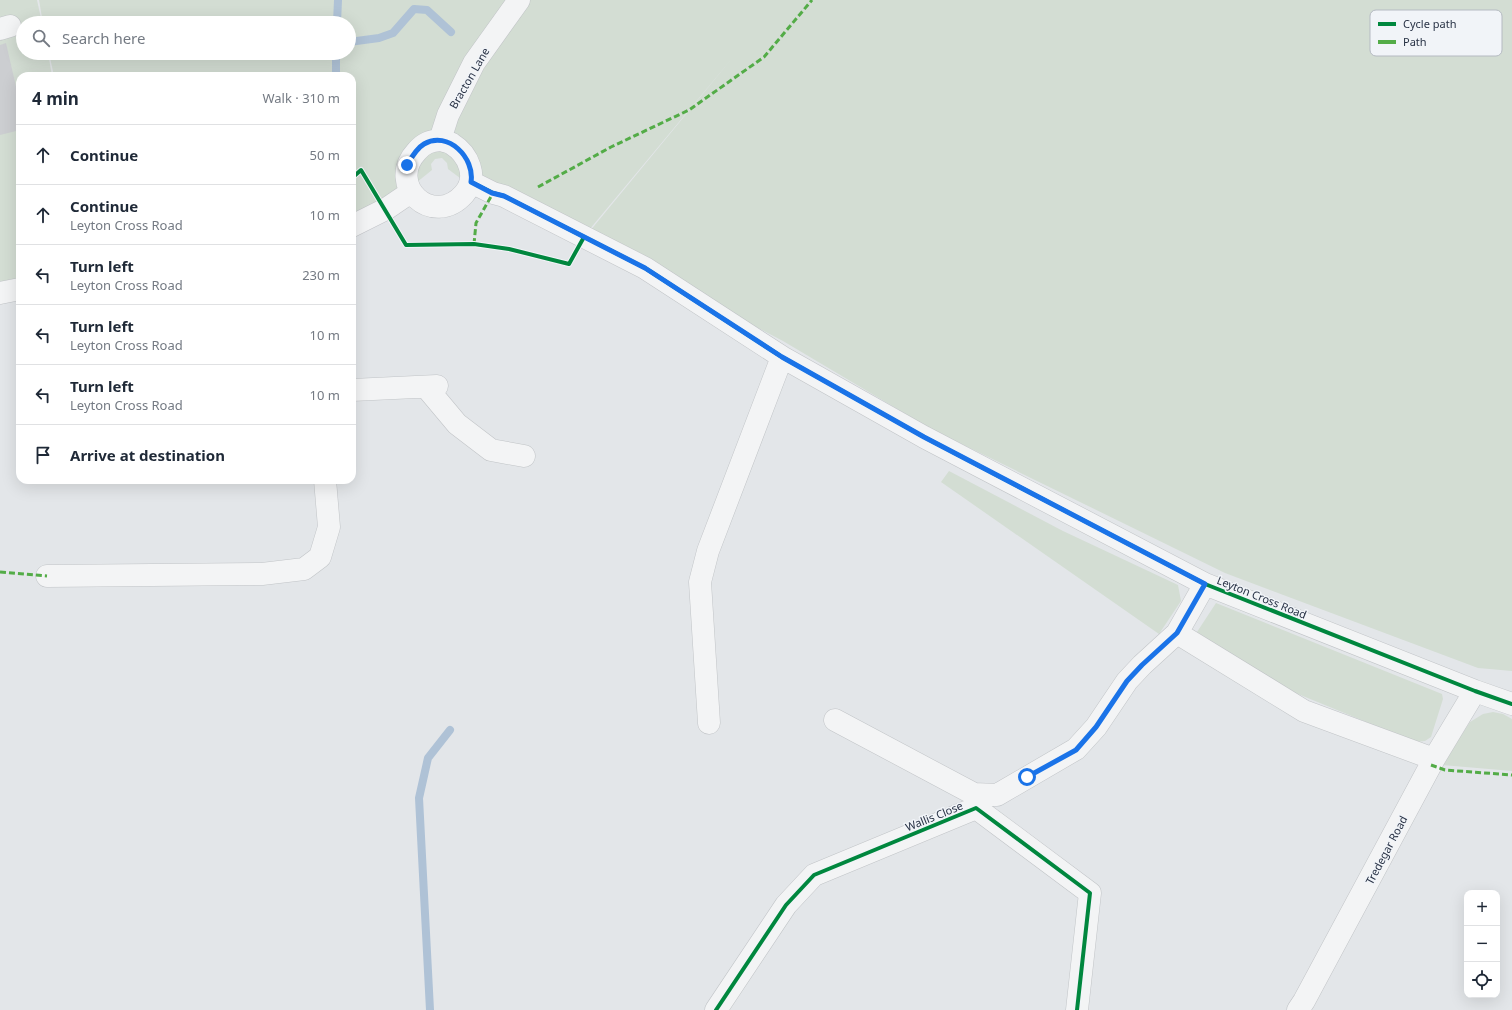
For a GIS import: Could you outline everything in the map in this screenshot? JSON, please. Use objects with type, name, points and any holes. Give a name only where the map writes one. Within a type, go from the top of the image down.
[{"type":"street","name":"Bracton Lane","points":[[440,140],[448,115],[474,64],[519,0]]},
{"type":"street","points":[[440,140],[452,144],[463,153],[470,166],[472,174],[471,182],[466,192],[459,199],[442,207],[432,207],[417,199],[411,192],[406,178],[407,165],[411,157],[423,144],[440,140]]},
{"type":"street","name":"Leyton Cross Road","points":[[471,182],[492,193],[504,196],[645,268],[782,357],[924,437],[1205,584],[1475,691],[1512,704]]},
{"type":"street","points":[[356,224],[386,209],[411,192]]},
{"type":"street","points":[[0,293],[16,290]]},
{"type":"street","points":[[709,722],[700,582],[708,551],[782,357]]},
{"type":"street","points":[[356,390],[432,386],[457,424],[491,450],[524,456]]},
{"type":"street","points":[[47,576],[262,574],[304,570],[320,557],[329,527],[325,484]]},
{"type":"street","name":"Leyton Cross Road","points":[[835,720],[974,794],[997,795],[1076,750],[1096,727],[1127,681],[1177,633],[1205,584]]},
{"type":"street","points":[[1177,633],[1304,711],[1434,759]]},
{"type":"street","name":"Tredegar Road","points":[[1298,1010],[1312,987],[1434,759],[1475,691]]},
{"type":"street","name":"Wallis Close","points":[[716,1010],[786,905],[814,875],[976,808],[1090,893],[1078,1010]]},
{"type":"shaded area","points":[[0,0],[37,0],[40,16],[16,16],[16,60],[49,60],[51,72],[16,72],[16,289],[0,291]]},
{"type":"shaded area","points":[[39,0],[334,0],[334,16],[42,16]]},
{"type":"shaded area","points":[[335,0],[1512,0],[1512,671],[1478,668],[1225,573],[931,429],[783,341],[585,237],[734,56],[584,236],[468,184],[448,169],[447,163],[442,158],[435,159],[431,164],[432,170],[385,208],[356,223],[356,72],[335,72],[335,60],[356,60],[356,16],[335,16]]},
{"type":"shaded area","points":[[51,60],[334,60],[334,72],[53,72]]},
{"type":"shaded area","points":[[949,471],[1063,531],[1178,585],[1181,601],[1159,634],[941,482]]},
{"type":"shaded area","points":[[1216,603],[1442,694],[1443,699],[1431,737],[1425,741],[1415,742],[1281,687],[1197,632]]},
{"type":"shaded area","points":[[1493,712],[1503,714],[1512,719],[1512,771],[1442,765],[1470,722],[1483,714]]},
{"type":"building","points":[[6,43],[16,87],[16,131],[0,135],[0,45]]},
{"type":"waterway","points":[[337,16],[338,0]]},
{"type":"waterway","points":[[356,41],[379,38],[393,33],[414,9],[427,10],[451,32]]},
{"type":"waterway","points":[[336,60],[336,72]]},
{"type":"waterway","points":[[430,1010],[419,798],[428,758],[450,730]]},
{"type":"marked path","points":[[538,187],[611,147],[689,110],[764,57],[812,0]]},
{"type":"marked path","points":[[474,244],[476,223],[493,193]]},
{"type":"marked path","points":[[0,572],[47,576]]},
{"type":"marked path","points":[[1431,765],[1445,770],[1512,775]]},
{"type":"cycle path","points":[[356,174],[361,170],[406,245],[474,244],[509,249],[569,264],[584,237]]},
{"type":"cycle path","points":[[471,182],[493,193],[504,196],[645,268],[782,357],[924,437],[1205,584],[1475,691],[1512,704]]},
{"type":"cycle path","points":[[716,1010],[786,905],[814,875],[976,808],[1090,893],[1077,1010]]},
{"type":"route","points":[[407,165],[411,157],[423,144],[440,140],[452,144],[463,153],[470,166],[472,174],[471,182],[492,193],[504,196],[645,268],[782,357],[924,437],[1205,584],[1177,633],[1127,681],[1096,727],[1076,750],[1027,777]]}]
